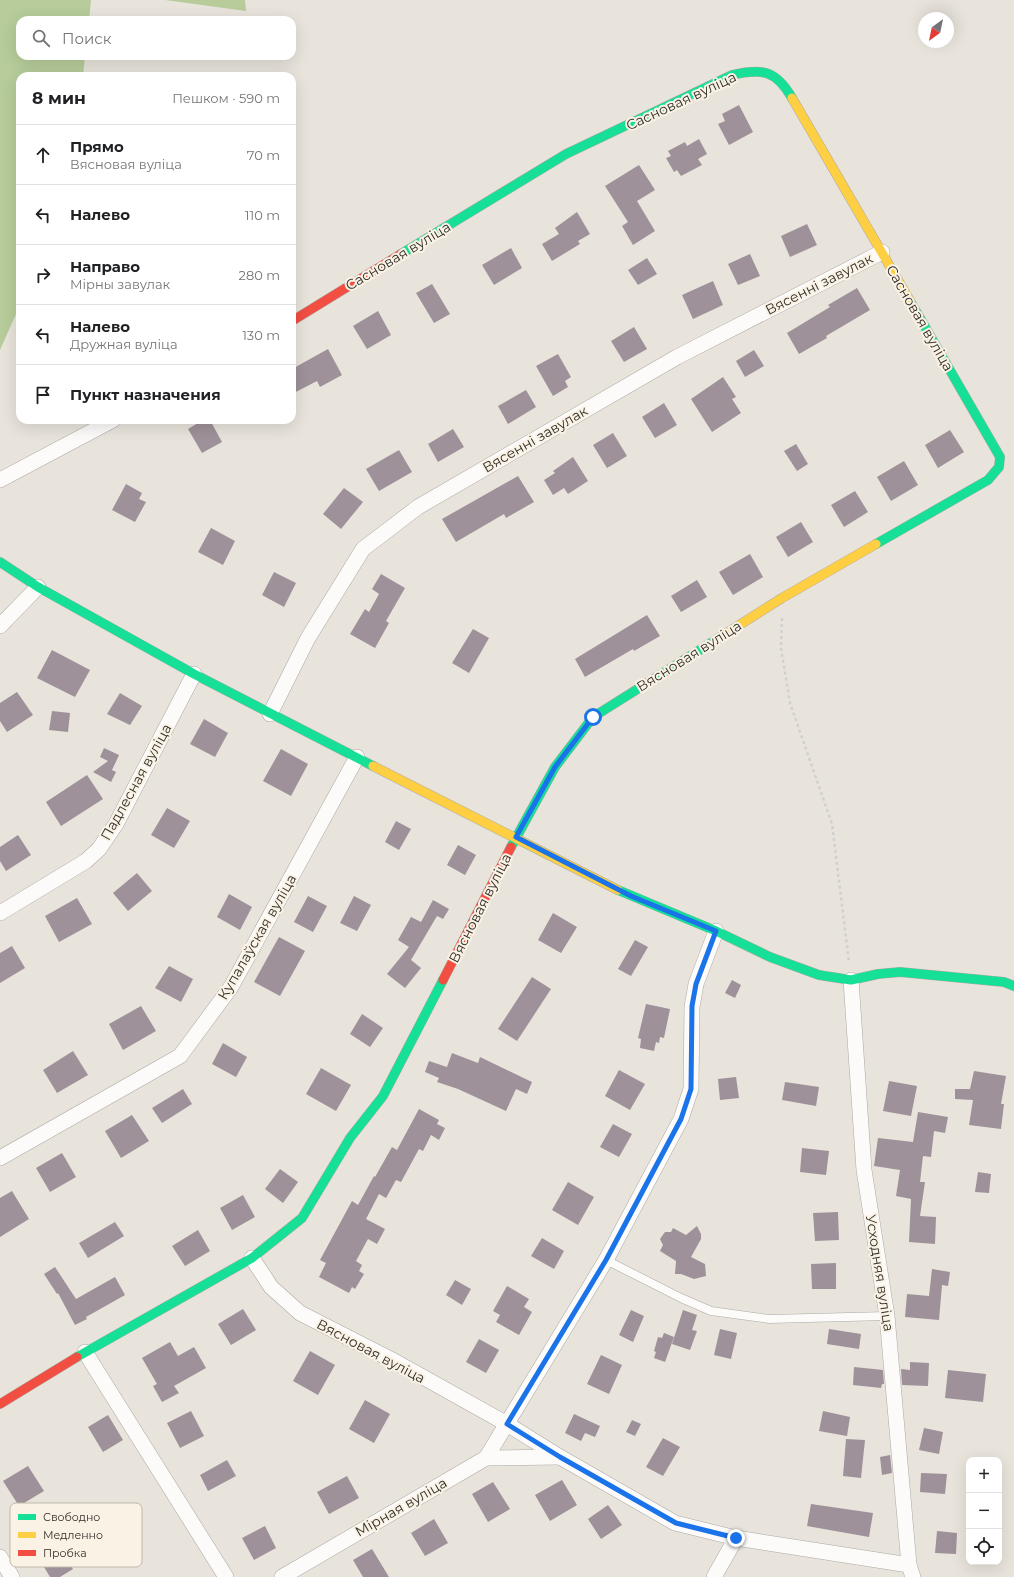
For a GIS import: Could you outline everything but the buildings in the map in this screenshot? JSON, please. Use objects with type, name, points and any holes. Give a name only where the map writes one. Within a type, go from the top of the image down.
[{"type":"street","name":"Сасновая вуліца","points":[[296,319],[566,154],[732,75],[749,71],[763,71],[785,85],[1000,457]]},
{"type":"street","name":"Вясенні завулак","points":[[270,714],[308,638],[363,549],[381,535],[418,508],[677,357],[882,252]]},
{"type":"street","points":[[0,480],[105,424]]},
{"type":"street","name":"Вясновая вуліца","points":[[0,1404],[85,1352],[252,1258],[302,1218],[350,1138],[383,1096],[516,837],[555,767],[593,717],[782,598],[988,480],[999,466],[1000,457]]},
{"type":"street","points":[[0,562],[38,587],[194,674],[270,714],[631,896],[716,931],[770,957],[819,974],[851,980],[878,974],[900,972],[1004,982],[1014,986]]},
{"type":"street","points":[[0,626],[38,587]]},
{"type":"street","name":"Падлесная вуліца","points":[[0,913],[86,861],[100,849],[116,824],[194,674]]},
{"type":"street","name":"Купалаўская вуліца","points":[[0,1158],[180,1056],[231,987],[357,758]]},
{"type":"street","name":"Мірная вуліца","points":[[282,1577],[486,1458],[606,1260],[681,1119],[691,1089],[692,1006],[696,984],[716,931]]},
{"type":"street","name":"Усходняя вуліца","points":[[560,1457],[676,1523],[736,1538],[911,1571],[887,1316],[864,1170],[851,980]]},
{"type":"street","name":"Вясновая вуліца","points":[[252,1258],[271,1287],[300,1313],[396,1362],[507,1424],[560,1457]]},
{"type":"street","points":[[85,1352],[226,1577]]},
{"type":"street","points":[[486,1458],[560,1457]]},
{"type":"street","points":[[714,1577],[736,1538]]},
{"type":"street","points":[[0,1557],[12,1577]]},
{"type":"lane","points":[[606,1260],[681,1298],[711,1310],[769,1319],[887,1316]]},
{"type":"path","points":[[782,598],[781,648],[790,703],[832,824],[851,980]]},
{"type":"green space","points":[[0,0],[91,0],[89,16],[16,16],[16,60],[85,60],[83,72],[16,72],[16,314],[0,350]]},
{"type":"green space","points":[[165,0],[245,0],[246,11]]},
{"type":"traffic: fast","points":[[401,254],[566,154],[732,75],[752,72],[767,73],[780,82],[792,98]]},
{"type":"traffic: fast","points":[[876,544],[988,480],[999,467],[1000,457],[910,301]]},
{"type":"traffic: fast","points":[[0,562],[38,587],[194,674],[373,766]]},
{"type":"traffic: fast","points":[[511,847],[555,767],[593,717],[722,636]]},
{"type":"traffic: fast","points":[[618,890],[716,931],[770,957],[819,975],[851,980],[878,974],[900,972],[1004,982],[1014,986]]},
{"type":"traffic: fast","points":[[77,1357],[252,1258],[302,1218],[350,1138],[383,1096],[443,980]]},
{"type":"traffic: slow","points":[[792,98],[910,301]]},
{"type":"traffic: slow","points":[[722,636],[782,598],[876,544]]},
{"type":"traffic: slow","points":[[373,766],[618,890]]},
{"type":"traffic: jam","points":[[296,319],[401,254]]},
{"type":"traffic: jam","points":[[443,980],[511,847]]},
{"type":"traffic: jam","points":[[0,1404],[77,1357]]},
{"type":"route","points":[[593,717],[555,767],[516,837],[631,896],[716,931],[696,984],[692,1006],[691,1089],[681,1119],[606,1260],[507,1424],[560,1457],[676,1523],[736,1538]]}]
